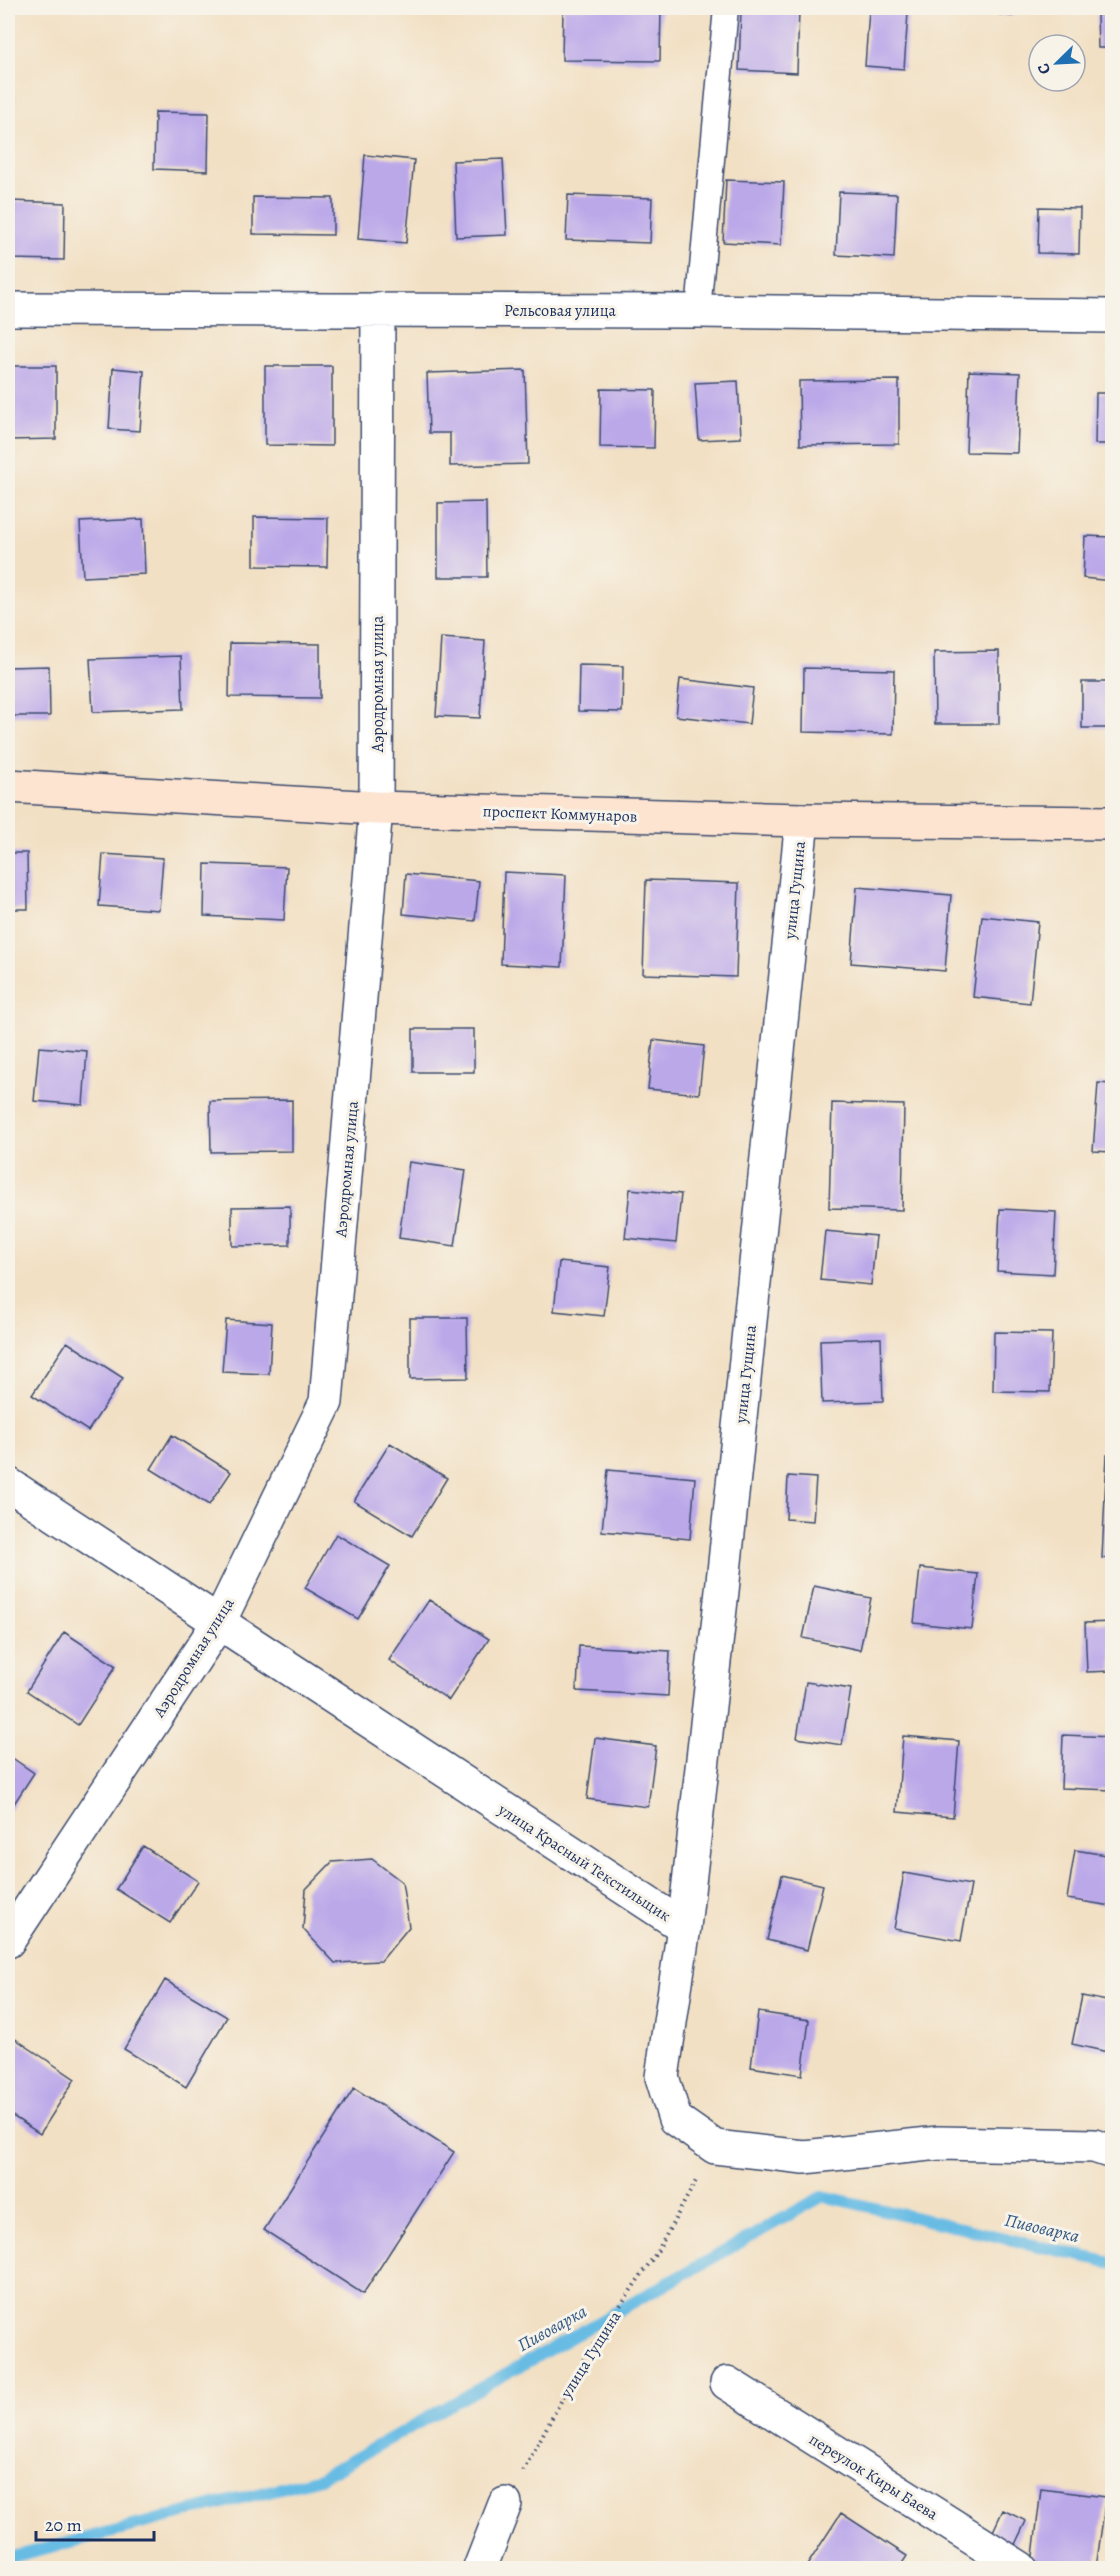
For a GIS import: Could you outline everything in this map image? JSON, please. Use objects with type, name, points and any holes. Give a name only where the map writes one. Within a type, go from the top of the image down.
[{"type":"street","name":"Рельсовая улица","points":[[8,309],[698,311],[1113,316]]},
{"type":"street","name":"Аэродромная улица","points":[[8,1941],[219,1622],[326,1402],[376,808],[378,309]]},
{"type":"street","name":"проспект Коммунаров","points":[[8,786],[376,808],[801,820],[1113,823]]},
{"type":"street","name":"улица Гущина","points":[[684,1927],[722,1591],[801,820]]},
{"type":"street","name":"улица Красный Текстильщик","points":[[8,1484],[684,1927],[662,2077],[675,2119],[715,2147],[804,2157],[939,2143],[1094,2146],[1113,2152]]},
{"type":"street","name":"переулок Киры Баева","points":[[727,2383],[1020,2568]]},
{"type":"street","points":[[480,2568],[505,2504]]},
{"type":"lane","points":[[698,311],[726,8]]},
{"type":"path","name":"улица Гущина","points":[[505,2504],[585,2357],[657,2252],[715,2147]]},
{"type":"building","points":[[563,8],[661,8],[660,61],[562,60]]},
{"type":"building","points":[[741,8],[799,10],[797,73],[739,70]]},
{"type":"building","points":[[943,8],[1013,8],[1012,16]]},
{"type":"building","points":[[869,10],[908,13],[904,69],[865,66]]},
{"type":"building","points":[[1112,14],[1112,48],[1098,48],[1097,15]]},
{"type":"building","points":[[155,112],[209,113],[208,171],[154,169]]},
{"type":"building","points":[[365,155],[414,160],[406,243],[358,239]]},
{"type":"building","points":[[503,159],[507,235],[456,237],[453,161]]},
{"type":"building","points":[[726,180],[784,182],[781,245],[723,242]]},
{"type":"building","points":[[839,192],[897,194],[894,258],[836,255]]},
{"type":"building","points":[[568,195],[652,198],[650,243],[566,240]]},
{"type":"building","points":[[253,197],[333,198],[333,235],[253,234]]},
{"type":"building","points":[[11,201],[65,203],[64,260],[9,259]]},
{"type":"building","points":[[1039,207],[1080,208],[1079,254],[1038,253]]},
{"type":"building","points":[[8,366],[56,366],[56,439],[8,440]]},
{"type":"building","points":[[265,366],[332,366],[332,446],[265,445]]},
{"type":"building","points":[[113,368],[144,371],[140,431],[109,429]]},
{"type":"building","points":[[525,370],[528,464],[450,466],[450,433],[429,433],[427,373]]},
{"type":"building","points":[[969,371],[1020,373],[1017,453],[966,452]]},
{"type":"building","points":[[899,380],[899,444],[800,445],[799,381]]},
{"type":"building","points":[[738,381],[741,438],[699,440],[695,383]]},
{"type":"building","points":[[601,389],[655,390],[654,448],[600,447]]},
{"type":"building","points":[[1096,393],[1112,393],[1112,444],[1095,444]]},
{"type":"building","points":[[486,502],[487,577],[438,577],[438,503]]},
{"type":"building","points":[[254,517],[328,518],[327,567],[254,566]]},
{"type":"building","points":[[143,519],[145,574],[83,577],[80,522]]},
{"type":"building","points":[[1085,536],[1112,537],[1112,581],[1083,578]]},
{"type":"building","points":[[441,638],[485,641],[480,718],[436,716]]},
{"type":"building","points":[[230,643],[320,644],[320,698],[229,697]]},
{"type":"building","points":[[999,651],[999,724],[935,724],[934,652]]},
{"type":"building","points":[[181,656],[183,709],[93,712],[90,659]]},
{"type":"building","points":[[579,665],[623,666],[622,712],[578,711]]},
{"type":"building","points":[[49,666],[50,716],[8,716],[8,667]]},
{"type":"building","points":[[804,668],[894,670],[893,734],[803,732]]},
{"type":"building","points":[[680,679],[753,688],[749,724],[676,716]]},
{"type":"building","points":[[1082,682],[1112,682],[1112,728],[1082,728]]},
{"type":"building","points":[[8,853],[27,853],[28,909],[8,909]]},
{"type":"building","points":[[103,854],[163,858],[159,910],[99,906]]},
{"type":"building","points":[[205,864],[287,867],[284,920],[204,916]]},
{"type":"building","points":[[504,872],[566,875],[562,967],[501,964]]},
{"type":"building","points":[[406,874],[479,881],[475,921],[403,914]]},
{"type":"building","points":[[646,880],[739,883],[736,977],[643,974]]},
{"type":"building","points":[[857,887],[951,895],[945,971],[851,963]]},
{"type":"building","points":[[982,916],[1038,922],[1030,1003],[973,997]]},
{"type":"building","points":[[413,1029],[474,1029],[474,1072],[413,1072]]},
{"type":"building","points":[[653,1040],[704,1046],[699,1094],[648,1089]]},
{"type":"building","points":[[39,1047],[87,1051],[83,1105],[34,1101]]},
{"type":"building","points":[[1098,1083],[1112,1084],[1112,1152],[1093,1151]]},
{"type":"building","points":[[292,1100],[292,1151],[211,1152],[210,1101]]},
{"type":"building","points":[[832,1103],[904,1105],[902,1210],[829,1208]]},
{"type":"building","points":[[409,1162],[466,1170],[455,1246],[399,1238]]},
{"type":"building","points":[[630,1189],[681,1194],[676,1243],[625,1238]]},
{"type":"building","points":[[290,1206],[290,1245],[232,1246],[232,1207]]},
{"type":"building","points":[[1000,1209],[1056,1212],[1053,1274],[997,1271]]},
{"type":"building","points":[[825,1231],[876,1236],[871,1285],[820,1280]]},
{"type":"building","points":[[559,1262],[610,1267],[604,1316],[554,1311]]},
{"type":"building","points":[[410,1318],[467,1318],[468,1378],[410,1379]]},
{"type":"building","points":[[226,1320],[272,1323],[269,1374],[222,1372]]},
{"type":"building","points":[[994,1332],[1052,1333],[1050,1392],[993,1391]]},
{"type":"building","points":[[881,1338],[883,1401],[822,1403],[820,1340]]},
{"type":"building","points":[[67,1342],[123,1378],[88,1431],[32,1395]]},
{"type":"building","points":[[172,1435],[231,1472],[209,1505],[151,1469]]},
{"type":"building","points":[[390,1443],[447,1478],[412,1536],[354,1501]]},
{"type":"building","points":[[1107,1455],[1112,1456],[1112,1559],[1102,1558]]},
{"type":"building","points":[[608,1470],[695,1478],[690,1539],[602,1531]]},
{"type":"building","points":[[788,1476],[816,1478],[813,1521],[786,1519]]},
{"type":"building","points":[[336,1534],[390,1566],[358,1619],[305,1588]]},
{"type":"building","points":[[920,1568],[978,1574],[972,1629],[914,1623]]},
{"type":"building","points":[[814,1586],[871,1598],[860,1650],[803,1638]]},
{"type":"building","points":[[429,1600],[489,1639],[449,1700],[389,1660]]},
{"type":"building","points":[[1112,1622],[1112,1671],[1087,1672],[1085,1623]]},
{"type":"building","points":[[64,1632],[116,1666],[78,1725],[27,1691]]},
{"type":"building","points":[[579,1646],[670,1651],[668,1696],[577,1691]]},
{"type":"building","points":[[806,1682],[851,1689],[842,1745],[797,1738]]},
{"type":"building","points":[[1063,1735],[1112,1737],[1112,1790],[1061,1788]]},
{"type":"building","points":[[903,1736],[959,1741],[953,1817],[897,1812]]},
{"type":"building","points":[[595,1738],[656,1746],[648,1807],[587,1799]]},
{"type":"building","points":[[8,1755],[34,1773],[8,1813]]},
{"type":"building","points":[[143,1846],[198,1881],[170,1923],[116,1889]]},
{"type":"building","points":[[1075,1850],[1112,1856],[1112,1906],[1067,1899]]},
{"type":"building","points":[[372,1859],[402,1882],[409,1927],[381,1961],[335,1963],[303,1929],[306,1889],[332,1862]]},
{"type":"building","points":[[904,1873],[971,1885],[961,1941],[894,1929]]},
{"type":"building","points":[[782,1875],[823,1885],[807,1950],[767,1940]]},
{"type":"building","points":[[165,1980],[227,2017],[186,2087],[124,2049]]},
{"type":"building","points":[[1082,1996],[1112,2002],[1112,2053],[1072,2044]]},
{"type":"building","points":[[758,2012],[809,2020],[802,2075],[751,2067]]},
{"type":"building","points":[[8,2034],[75,2079],[40,2134],[8,2113]]},
{"type":"building","points":[[354,2088],[454,2152],[363,2294],[264,2230]]},
{"type":"building","points":[[1041,2489],[1106,2497],[1096,2568],[1065,2568],[1032,2564]]},
{"type":"building","points":[[1003,2510],[1026,2521],[1011,2553],[988,2542]]},
{"type":"building","points":[[841,2513],[907,2556],[899,2568],[806,2567]]},
{"type":"waterway","name":"Пивоварка","points":[[8,2558],[320,2478],[823,2196],[1112,2263]]}]
